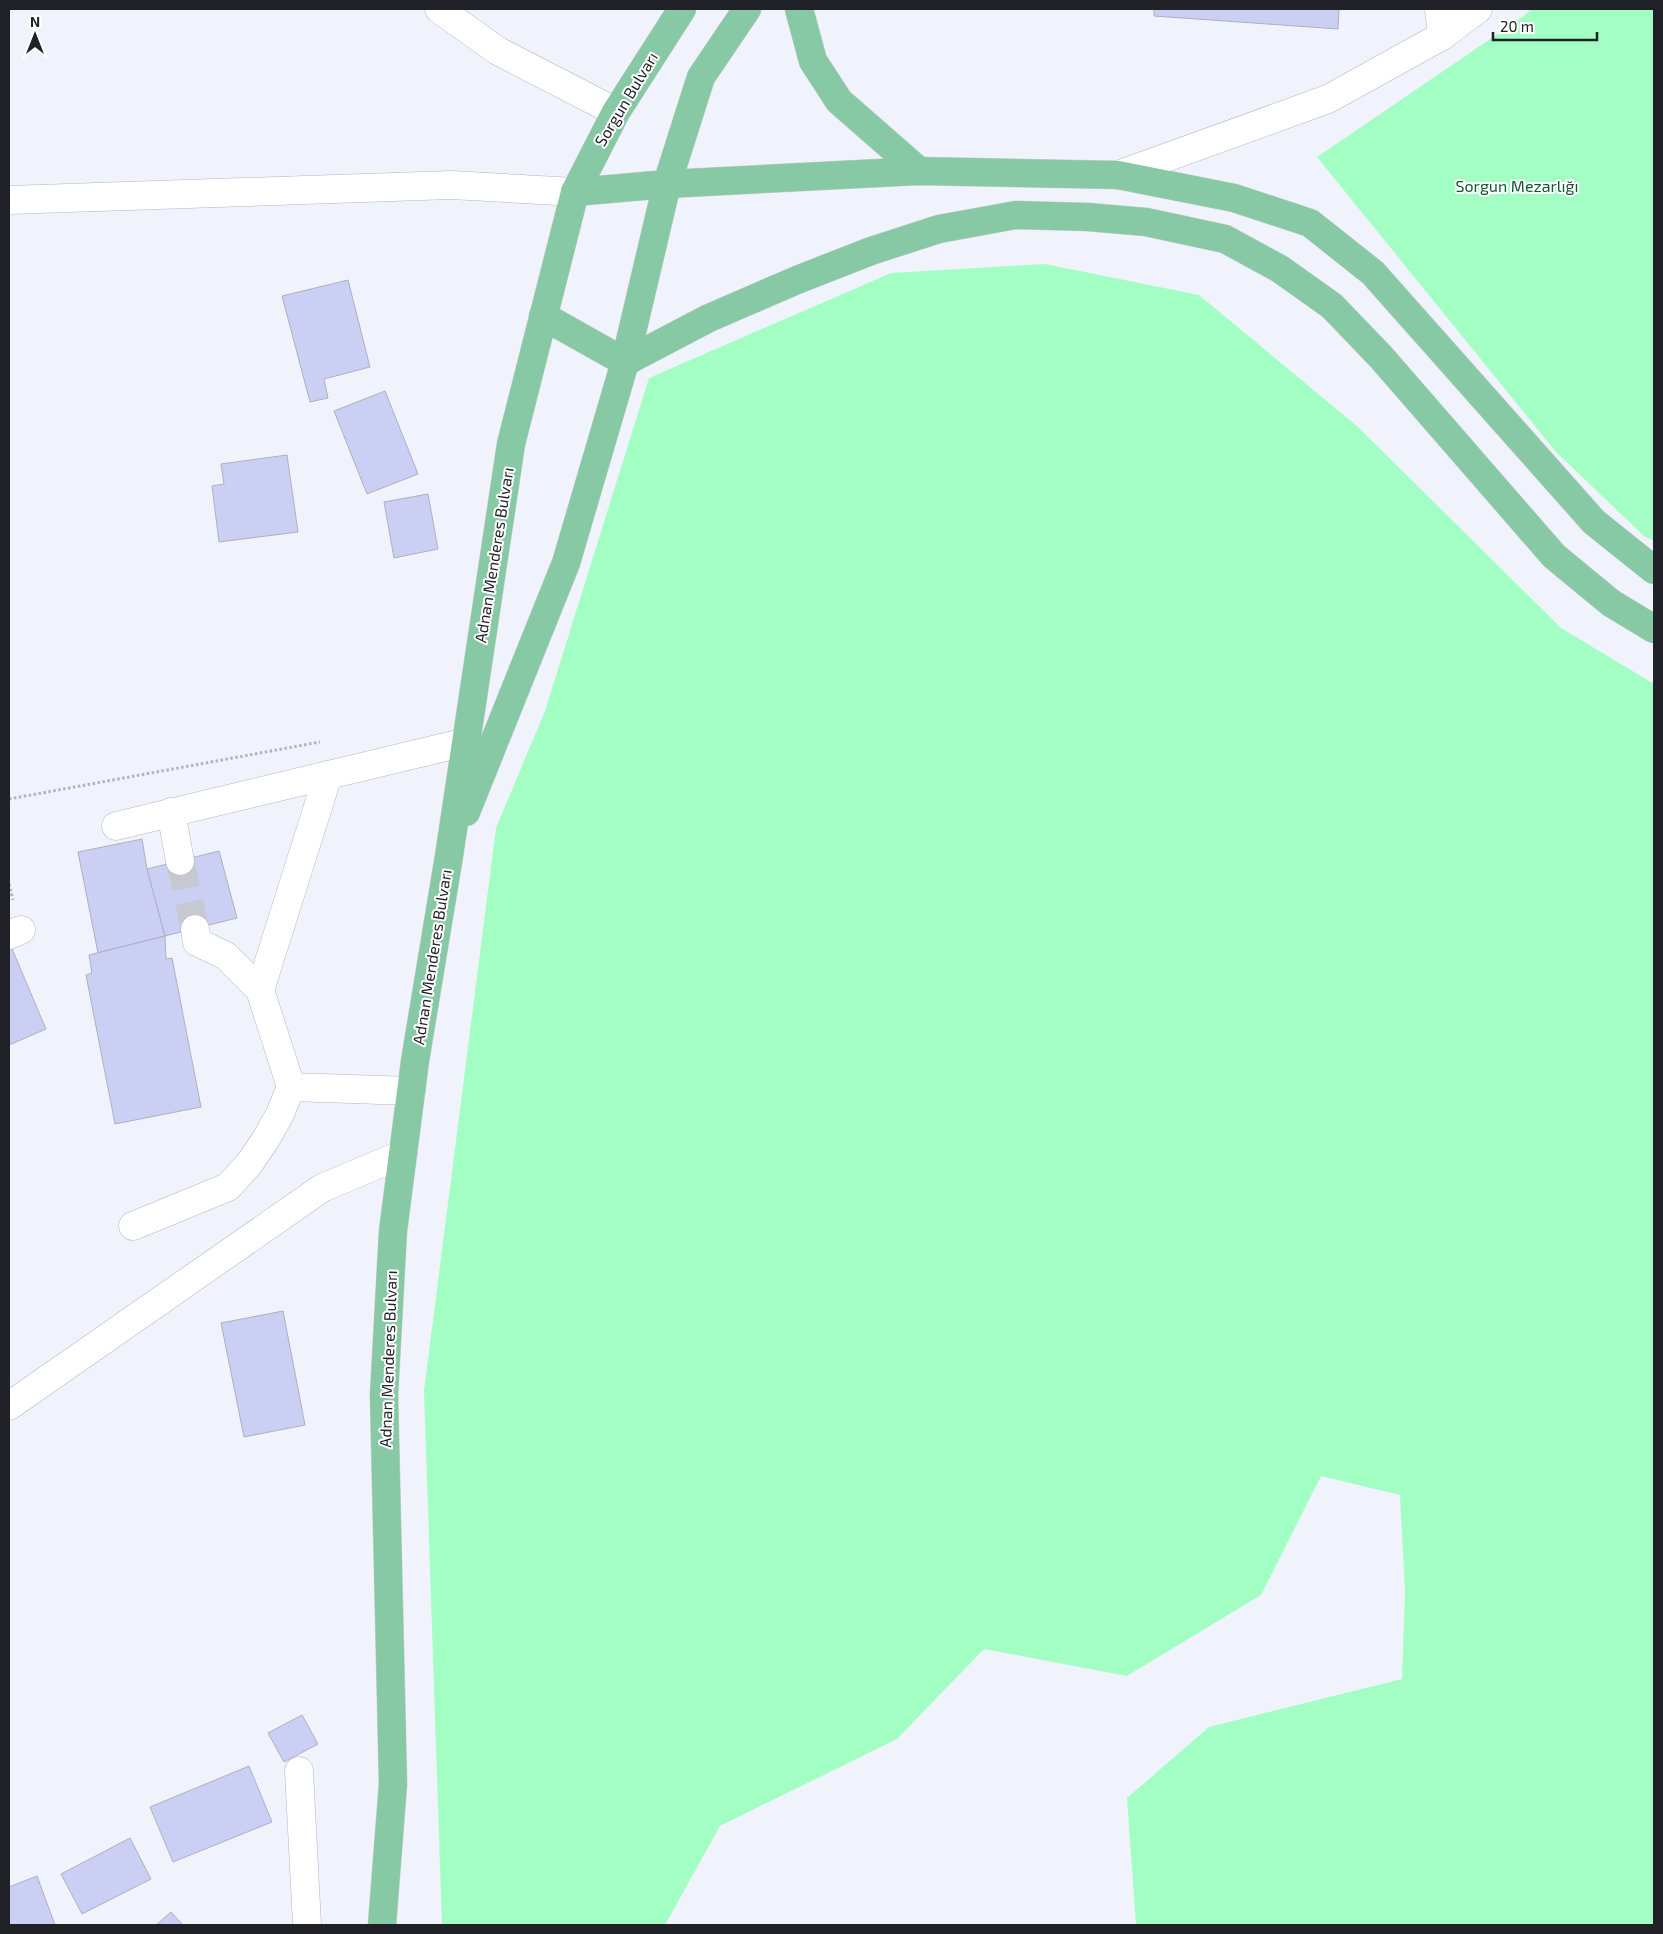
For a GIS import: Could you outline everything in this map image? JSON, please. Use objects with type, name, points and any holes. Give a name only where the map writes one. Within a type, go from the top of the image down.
[{"type":"main road","name":"Sorgun Bulvarı","points":[[543,316],[574,192],[616,112],[682,9]]},
{"type":"main road","name":"Adnan Menderes Bulvarı","points":[[449,856],[566,563],[625,362],[667,184],[701,78],[747,9]]},
{"type":"main road","points":[[799,9],[813,61],[839,101],[919,171]]},
{"type":"main road","points":[[574,192],[667,184],[919,171],[1118,174],[1234,198],[1310,223],[1373,273],[1594,522],[1654,570]]},
{"type":"main road","points":[[543,316],[625,362],[709,318],[797,280],[871,251],[939,229],[1016,215],[1088,217],[1146,222],[1225,239],[1280,269],[1332,306],[1381,357],[1554,556],[1611,603],[1654,629]]},
{"type":"main road","name":"Adnan Menderes Bulvarı","points":[[382,1925],[393,1784],[384,1395],[393,1231],[411,1091],[449,856],[511,444],[543,316]]},
{"type":"street","points":[[439,9],[498,51],[616,112]]},
{"type":"street","points":[[1439,9],[1442,36]]},
{"type":"street","points":[[1118,174],[1328,100],[1442,36],[1478,9]]},
{"type":"street","points":[[9,200],[451,185],[574,192]]},
{"type":"street","points":[[116,826],[466,742]]},
{"type":"street","points":[[260,990],[328,775]]},
{"type":"street","points":[[171,812],[180,861]]},
{"type":"street","points":[[134,1226],[228,1187],[249,1164],[266,1139],[292,1087],[260,990],[226,956],[197,942],[195,929]]},
{"type":"street","points":[[292,1087],[411,1091]]},
{"type":"street","points":[[9,1406],[322,1188],[402,1154]]},
{"type":"street","points":[[299,1771],[307,1925]]},
{"type":"path","points":[[9,799],[323,741]]},
{"type":"green space","name":"Sorgun Mezarlığı","points":[[1531,9],[1654,9],[1654,541],[1644,536],[1556,452],[1317,157],[1524,16]]},
{"type":"green space","points":[[1045,264],[1199,295],[1358,427],[1561,628],[1654,684],[1654,1925],[1136,1925],[1127,1798],[1209,1727],[1402,1679],[1405,1591],[1400,1495],[1321,1476],[1261,1595],[1127,1676],[984,1649],[897,1739],[720,1826],[665,1925],[442,1925],[424,1391],[496,828],[545,711],[649,378],[891,273]]},
{"type":"building","points":[[1154,9],[1339,9],[1338,29],[1154,16]]},
{"type":"building","points":[[348,280],[370,367],[324,379],[328,398],[310,402],[282,296]]},
{"type":"building","points":[[385,391],[418,474],[367,494],[334,411]]},
{"type":"building","points":[[287,455],[298,532],[219,542],[212,486],[224,484],[221,464]]},
{"type":"building","points":[[428,494],[438,549],[394,558],[384,502]]},
{"type":"building","points":[[142,839],[147,869],[165,936],[98,953],[78,852]]},
{"type":"building","points":[[219,851],[237,918],[165,936],[147,869]]},
{"type":"building","points":[[165,936],[166,959],[172,958],[201,1107],[115,1124],[86,975],[92,973],[89,955]]},
{"type":"building","points":[[9,945],[46,1029],[9,1045]]},
{"type":"building","points":[[283,1311],[305,1425],[244,1437],[221,1323]]},
{"type":"building","points":[[302,1715],[318,1744],[284,1762],[268,1733]]},
{"type":"building","points":[[249,1766],[272,1822],[173,1862],[150,1807]]},
{"type":"building","points":[[130,1838],[151,1879],[82,1914],[61,1874]]},
{"type":"building","points":[[37,1876],[55,1925],[9,1925],[9,1887]]},
{"type":"building","points":[[171,1912],[183,1925],[156,1925]]},
{"type":"tunnel","points":[[180,861],[195,929]]}]
